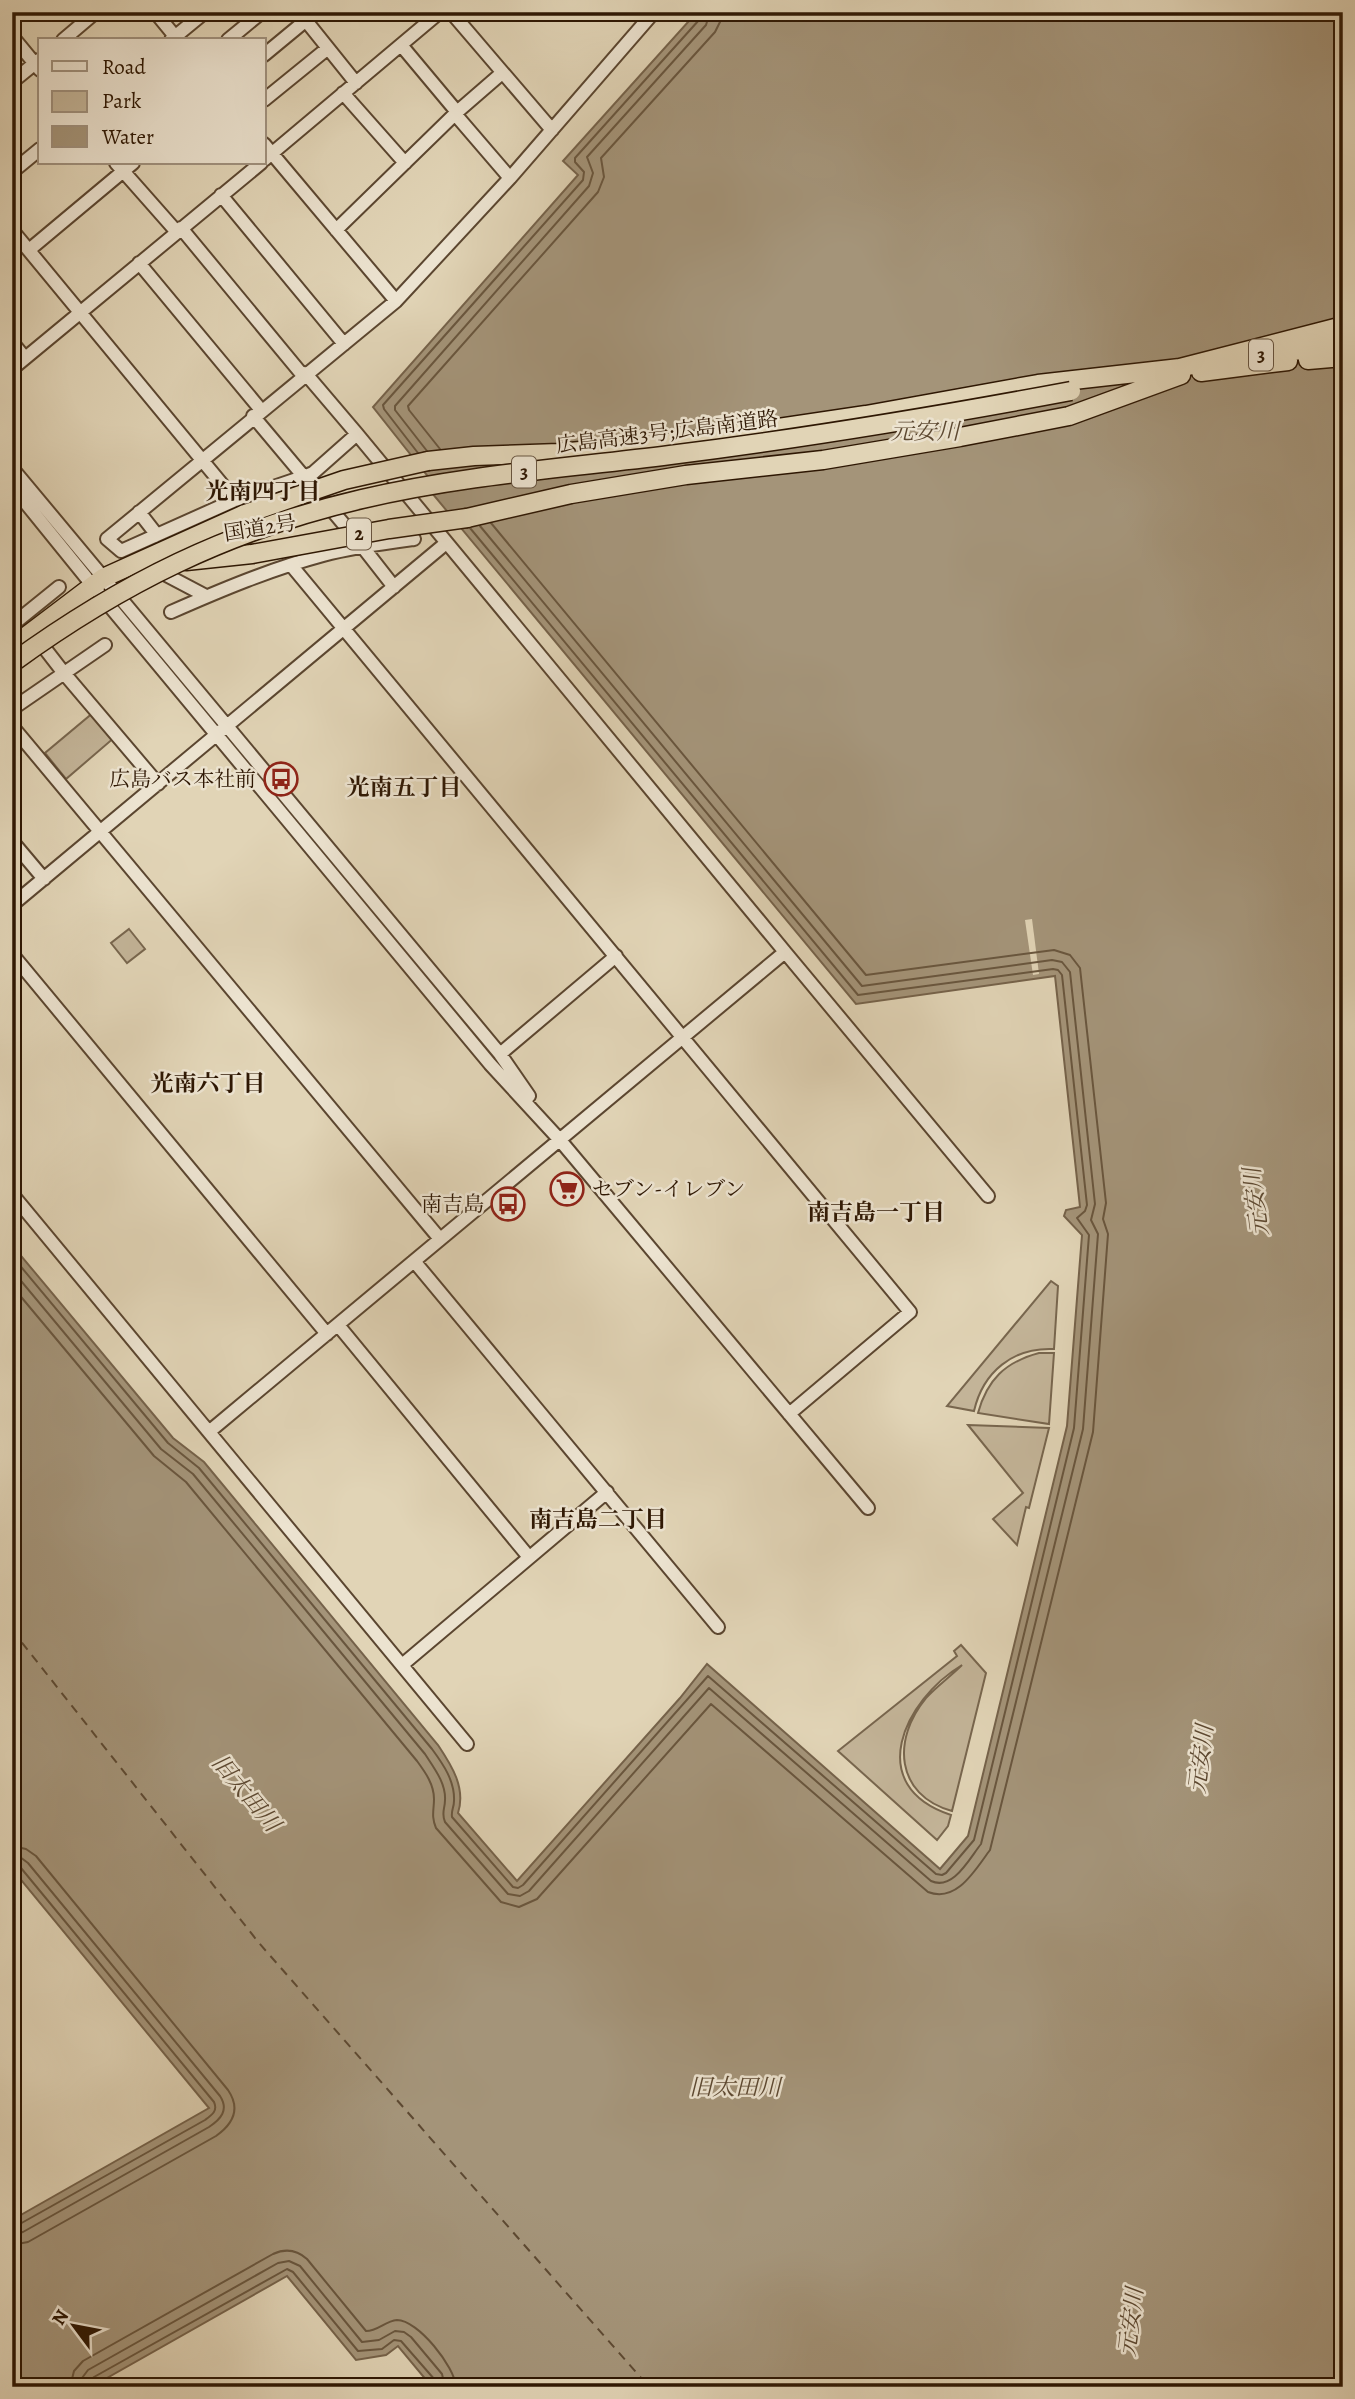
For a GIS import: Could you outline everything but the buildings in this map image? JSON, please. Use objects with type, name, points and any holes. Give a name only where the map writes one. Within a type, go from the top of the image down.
[{"type":"highway","points":[[1180,372],[1343,326]]},
{"type":"highway","name":"広島高速3号;広島南道路","points":[[12,663],[121,591],[193,555],[251,531],[362,498],[478,478],[787,439],[935,417],[1343,344]]},
{"type":"highway","name":"広島高速3号;広島南道路","points":[[1180,372],[1343,354]]},
{"type":"highway","name":"国道2号","points":[[12,648],[98,582],[144,564],[240,507],[344,480],[428,461],[474,456],[559,453],[696,440],[866,415],[1038,384],[1180,372]]},
{"type":"highway","name":"国道2号","points":[[144,564],[252,554],[467,518],[570,494],[686,475],[823,460],[960,437],[1069,416],[1180,372]]},
{"type":"street","points":[[65,38],[96,12]]},
{"type":"street","points":[[155,12],[174,38]]},
{"type":"street","points":[[176,38],[205,12]]},
{"type":"street","points":[[230,38],[262,12]]},
{"type":"street","points":[[396,301],[336,230],[266,155],[440,12]]},
{"type":"street","points":[[451,12],[552,130]]},
{"type":"street","points":[[357,434],[313,473],[240,507],[150,538],[121,551],[107,539],[396,301],[510,178],[654,12]]},
{"type":"street","points":[[266,53],[307,15],[328,48],[356,83]]},
{"type":"street","points":[[12,36],[38,64],[12,82]]},
{"type":"street","points":[[401,45],[510,178]]},
{"type":"street","points":[[266,98],[328,48]]},
{"type":"street","points":[[336,230],[456,113],[502,73]]},
{"type":"street","points":[[343,93],[405,163]]},
{"type":"street","points":[[12,172],[38,151]]},
{"type":"street","points":[[12,369],[256,164]]},
{"type":"street","points":[[29,250],[124,166],[300,372],[306,374],[357,434],[445,544],[988,1196]]},
{"type":"street","points":[[221,195],[344,344]]},
{"type":"street","points":[[12,230],[240,507]]},
{"type":"street","points":[[139,263],[257,413],[303,477],[394,587]]},
{"type":"street","points":[[12,342],[25,358]]},
{"type":"street","points":[[12,468],[98,582]]},
{"type":"street","points":[[12,486],[98,582],[222,731],[490,1064],[559,1139],[868,1508]]},
{"type":"street","points":[[139,512],[153,530],[144,564],[206,596]]},
{"type":"street","points":[[171,612],[263,573],[322,555],[414,538]]},
{"type":"street","points":[[12,905],[445,544]]},
{"type":"street","points":[[291,565],[910,1312],[789,1414]]},
{"type":"street","points":[[14,620],[59,587]]},
{"type":"street","points":[[14,620],[29,618],[45,622],[40,635],[46,650],[158,785]]},
{"type":"street","points":[[12,709],[105,645]]},
{"type":"street","points":[[12,726],[440,1239]]},
{"type":"street","points":[[222,731],[500,1054],[559,1139]]},
{"type":"street","points":[[12,841],[44,879]]},
{"type":"street","points":[[209,1431],[785,953]]},
{"type":"street","points":[[12,954],[327,1334]]},
{"type":"street","points":[[500,1054],[616,956]]},
{"type":"street","points":[[12,1194],[467,1744]]},
{"type":"street","points":[[414,1261],[718,1627]]},
{"type":"street","points":[[338,1325],[528,1556]]},
{"type":"street","points":[[402,1665],[607,1492]]},
{"type":"green space","points":[[94,712],[115,737],[66,779],[45,753]]},
{"type":"green space","points":[[129,929],[145,949],[127,963],[111,943]]},
{"type":"green space","points":[[1051,1281],[1058,1286],[1054,1349],[1025,1352],[1002,1365],[985,1385],[974,1411],[947,1406]]},
{"type":"green space","points":[[1039,1353],[1054,1353],[1049,1424],[978,1413],[987,1391],[999,1374],[1016,1362]]},
{"type":"green space","points":[[968,1425],[1049,1428],[1017,1545],[993,1519],[1023,1493]]},
{"type":"green space","points":[[961,1645],[986,1673],[952,1811],[933,1803],[919,1792],[910,1779],[904,1748],[915,1714],[926,1698],[962,1665],[941,1680],[923,1699],[910,1720],[902,1742],[901,1764],[907,1784],[924,1802],[951,1815],[948,1826],[937,1840],[838,1751],[957,1656],[954,1651]]},
{"type":"water","points":[[697,12],[1343,12],[1343,2387],[432,2387],[398,2346],[386,2355],[356,2360],[287,2276],[91,2387],[12,2387],[12,2220],[209,2108],[12,1869],[12,1245],[173,1438],[204,1462],[438,1745],[453,1769],[459,1786],[458,1813],[517,1881],[707,1664],[940,1869],[968,1836],[1067,1426],[1082,1235],[1064,1216],[1066,1210],[1080,1207],[1055,976],[856,1004],[432,493],[437,488],[373,407],[578,175],[563,161]]},
{"type":"pier","points":[[1032,919],[1039,974],[1033,975],[1025,920]]},
{"type":"ferry route","points":[[12,1630],[259,1943],[649,2387]]},
{"type":"place","name":"広島バス本社前","points":[[281,779]]},
{"type":"place","name":"セブン-イレブン","points":[[567,1189]]},
{"type":"place","name":"南吉島","points":[[508,1204]]},
{"type":"district","name":"光南四丁目","points":[[263,491]]},
{"type":"district","name":"光南五丁目","points":[[404,787]]},
{"type":"district","name":"光南六丁目","points":[[208,1083]]},
{"type":"district","name":"南吉島一丁目","points":[[876,1212]]},
{"type":"district","name":"南吉島二丁目","points":[[598,1519]]},
{"type":"water label","name":"元安川","points":[[925,431]]},
{"type":"water label","name":"元安川","points":[[1256,1202]]},
{"type":"water label","name":"元安川","points":[[1201,1759]]},
{"type":"water label","name":"旧太田川","points":[[246,1793]]},
{"type":"water label","name":"旧太田川","points":[[735,2087]]},
{"type":"water label","name":"元安川","points":[[1131,2322]]}]
